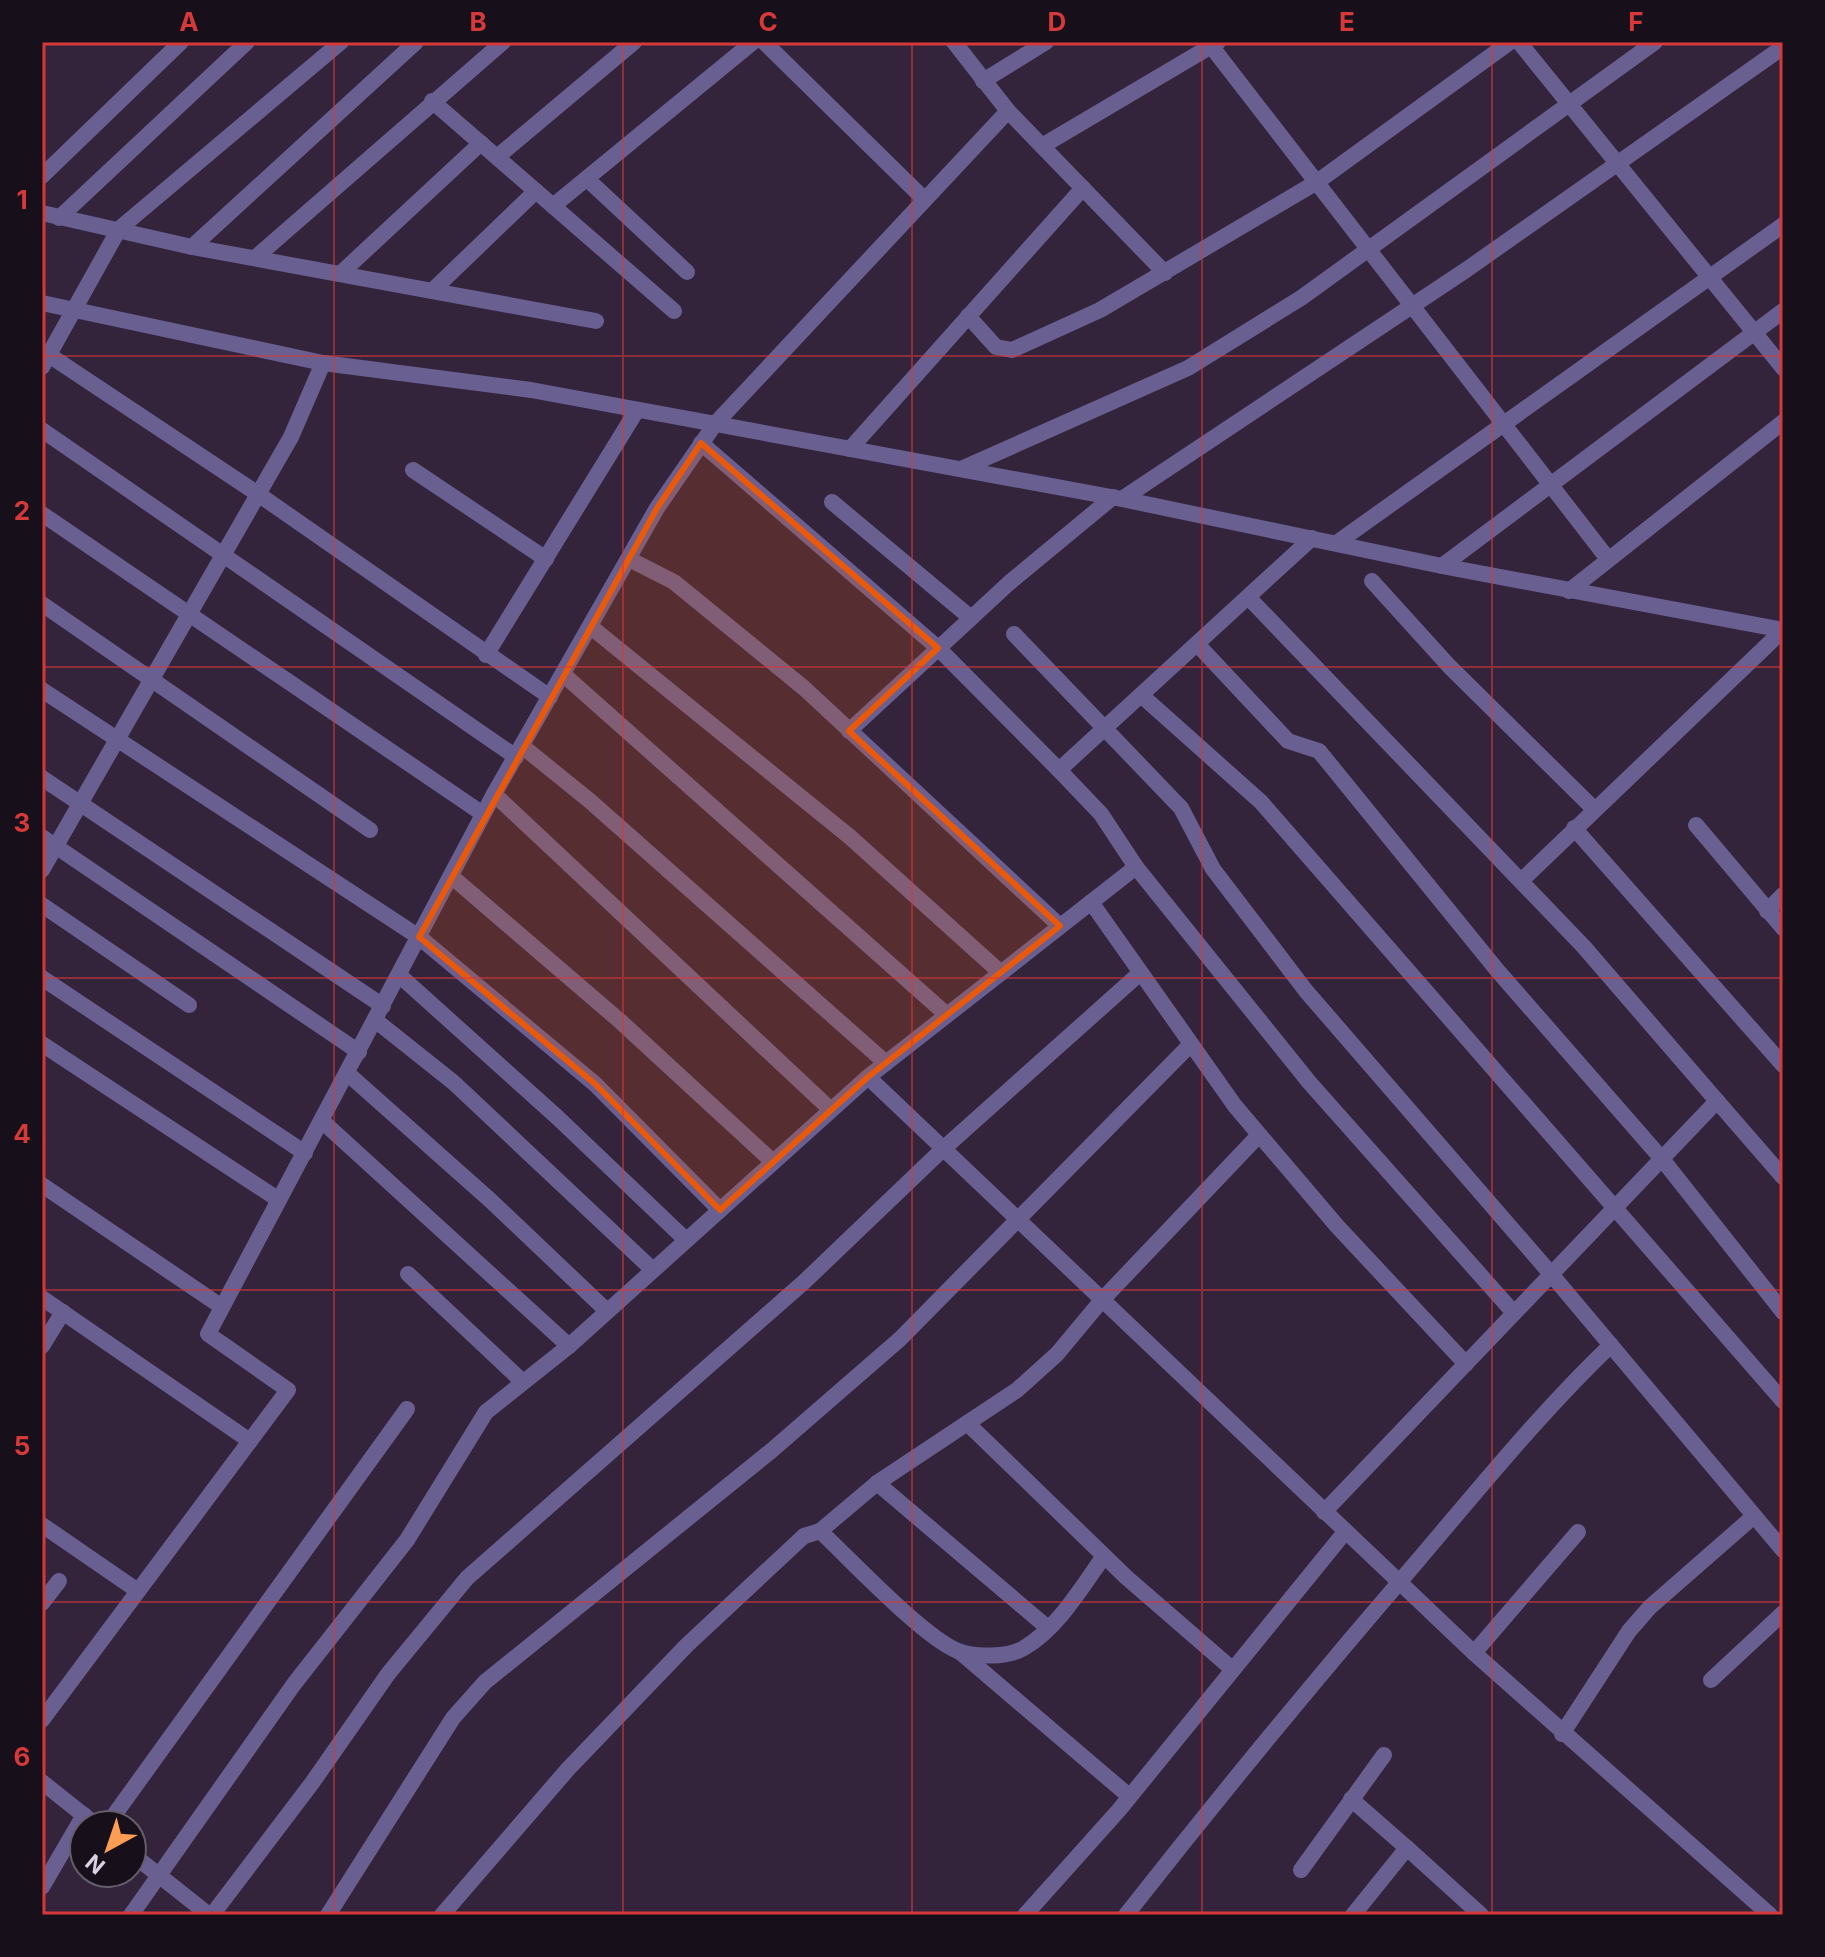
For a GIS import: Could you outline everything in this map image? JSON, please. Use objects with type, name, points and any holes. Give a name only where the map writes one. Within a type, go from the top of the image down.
[{"type":"street","points":[[42,176],[181,42]]},
{"type":"street","points":[[59,218],[247,42]]},
{"type":"street","points":[[341,42],[119,229],[45,361],[258,494],[550,697]]},
{"type":"street","points":[[192,247],[416,42]]},
{"type":"street","points":[[255,258],[503,42]]},
{"type":"street","points":[[497,157],[634,42]]},
{"type":"street","points":[[553,206],[753,42]]},
{"type":"street","points":[[764,42],[924,199]]},
{"type":"street","points":[[954,42],[1008,111],[1165,273]]},
{"type":"street","points":[[983,81],[1046,42]]},
{"type":"street","points":[[968,316],[996,347],[1012,350],[1100,310],[1317,182],[1510,42]]},
{"type":"street","points":[[1519,42],[1783,368]]},
{"type":"street","points":[[961,469],[1188,368],[1301,298],[1655,42]]},
{"type":"street","points":[[1042,146],[1213,43],[1501,425],[1608,559]]},
{"type":"street","points":[[849,731],[971,618],[1117,498],[1413,306],[1783,47]]},
{"type":"street","points":[[432,101],[674,311]]},
{"type":"street","points":[[42,1720],[288,1390],[208,1334],[483,814],[657,508],[715,424],[1008,111]]},
{"type":"street","points":[[340,274],[481,143]]},
{"type":"street","points":[[587,179],[687,272]]},
{"type":"street","points":[[850,449],[1083,188]]},
{"type":"street","points":[[432,291],[536,191]]},
{"type":"street","points":[[42,213],[192,247],[596,321]]},
{"type":"street","points":[[1338,542],[1783,225]]},
{"type":"street","points":[[42,303],[323,363],[531,390],[1117,498],[1442,566],[1783,630]]},
{"type":"street","points":[[1442,566],[1783,311]]},
{"type":"street","points":[[42,870],[49,842],[80,805],[291,437],[323,363]]},
{"type":"street","points":[[486,655],[637,410]]},
{"type":"street","points":[[1569,591],[1783,422]]},
{"type":"street","points":[[42,430],[223,556],[519,752],[613,821],[886,1063]]},
{"type":"street","points":[[701,443],[938,648],[1101,814],[1136,867],[1309,1082],[1514,1313]]},
{"type":"street","points":[[413,470],[546,559]]},
{"type":"street","points":[[832,502],[971,618]]},
{"type":"street","points":[[42,514],[188,617],[483,814]]},
{"type":"street","points":[[1059,770],[1312,538]]},
{"type":"street","points":[[629,559],[674,582],[723,619],[1060,926]]},
{"type":"street","points":[[1372,581],[1449,666],[1594,809]]},
{"type":"street","points":[[1248,597],[1584,947],[1783,1177]]},
{"type":"street","points":[[42,604],[370,830]]},
{"type":"street","points":[[591,627],[850,837],[1001,973]]},
{"type":"street","points":[[1521,881],[1783,630]]},
{"type":"street","points":[[1014,634],[1181,808],[1213,869],[1306,991],[1551,1274],[1783,1550]]},
{"type":"street","points":[[1197,644],[1288,741],[1319,751],[1497,970],[1662,1159],[1783,1312]]},
{"type":"street","points":[[564,675],[947,1015]]},
{"type":"street","points":[[42,690],[419,937],[595,1084],[720,1210]]},
{"type":"street","points":[[1141,695],[1261,802],[1412,979],[1616,1207],[1783,1401]]},
{"type":"street","points":[[42,778],[379,1013],[653,1270]]},
{"type":"street","points":[[494,794],[831,1110]]},
{"type":"street","points":[[1696,825],[1783,928]]},
{"type":"street","points":[[1574,828],[1783,1065]]},
{"type":"street","points":[[49,842],[359,1052]]},
{"type":"street","points":[[131,1915],[294,1684],[407,1540],[486,1412],[569,1346],[868,1077],[1136,867]]},
{"type":"street","points":[[451,876],[620,1021],[773,1162]]},
{"type":"street","points":[[1767,911],[1783,895]]},
{"type":"street","points":[[1091,902],[1190,1045],[1259,1135],[1337,1226],[1466,1364]]},
{"type":"street","points":[[42,905],[189,1005]]},
{"type":"street","points":[[148,1867],[210,1915],[312,1783],[388,1674],[467,1578],[804,1282],[943,1149],[1139,974]]},
{"type":"street","points":[[399,975],[557,1117],[686,1240]]},
{"type":"street","points":[[42,978],[305,1153]]},
{"type":"street","points":[[42,1044],[279,1200]]},
{"type":"street","points":[[328,1915],[453,1718],[485,1682],[771,1451],[900,1339],[1190,1045]]},
{"type":"street","points":[[347,1073],[490,1200],[607,1311]]},
{"type":"street","points":[[868,1077],[1474,1653],[1770,1915]]},
{"type":"street","points":[[1324,1512],[1717,1101]]},
{"type":"street","points":[[322,1121],[569,1346]]},
{"type":"street","points":[[442,1915],[568,1769],[687,1645],[804,1536],[820,1531],[877,1483],[1017,1390],[1057,1354],[1102,1300],[1259,1135]]},
{"type":"street","points":[[42,1185],[222,1307]]},
{"type":"street","points":[[408,1274],[523,1382]]},
{"type":"street","points":[[42,1298],[250,1441]]},
{"type":"street","points":[[42,1346],[63,1312]]},
{"type":"street","points":[[1126,1915],[1246,1763],[1399,1582],[1558,1396],[1611,1345]]},
{"type":"street","points":[[119,1809],[407,1409]]},
{"type":"street","points":[[967,1423],[1104,1556],[1231,1668]]},
{"type":"street","points":[[877,1483],[1048,1628]]},
{"type":"street","points":[[1562,1734],[1643,1615],[1754,1516]]},
{"type":"street","points":[[42,1525],[138,1591]]},
{"type":"street","points":[[820,1531],[933,1635],[960,1652],[1129,1796]]},
{"type":"street","points":[[1025,1915],[1129,1796],[1345,1532]]},
{"type":"street","points":[[1474,1653],[1578,1532]]},
{"type":"street","points":[[960,1652],[1006,1654],[1022,1649],[1048,1628],[1104,1556]]},
{"type":"street","points":[[42,1603],[59,1581]]},
{"type":"street","points":[[1711,1680],[1783,1613]]},
{"type":"street","points":[[1301,1870],[1384,1755]]},
{"type":"street","points":[[42,1782],[76,1809]]},
{"type":"street","points":[[1351,1799],[1481,1915]]},
{"type":"street","points":[[1353,1915],[1407,1848]]},
{"type":"street","points":[[42,1887],[68,1851]]},
{"type":"highlighted area","points":[[701,443],[938,648],[849,731],[1060,926],[868,1077],[720,1210],[595,1084],[419,937],[657,508]]}]
